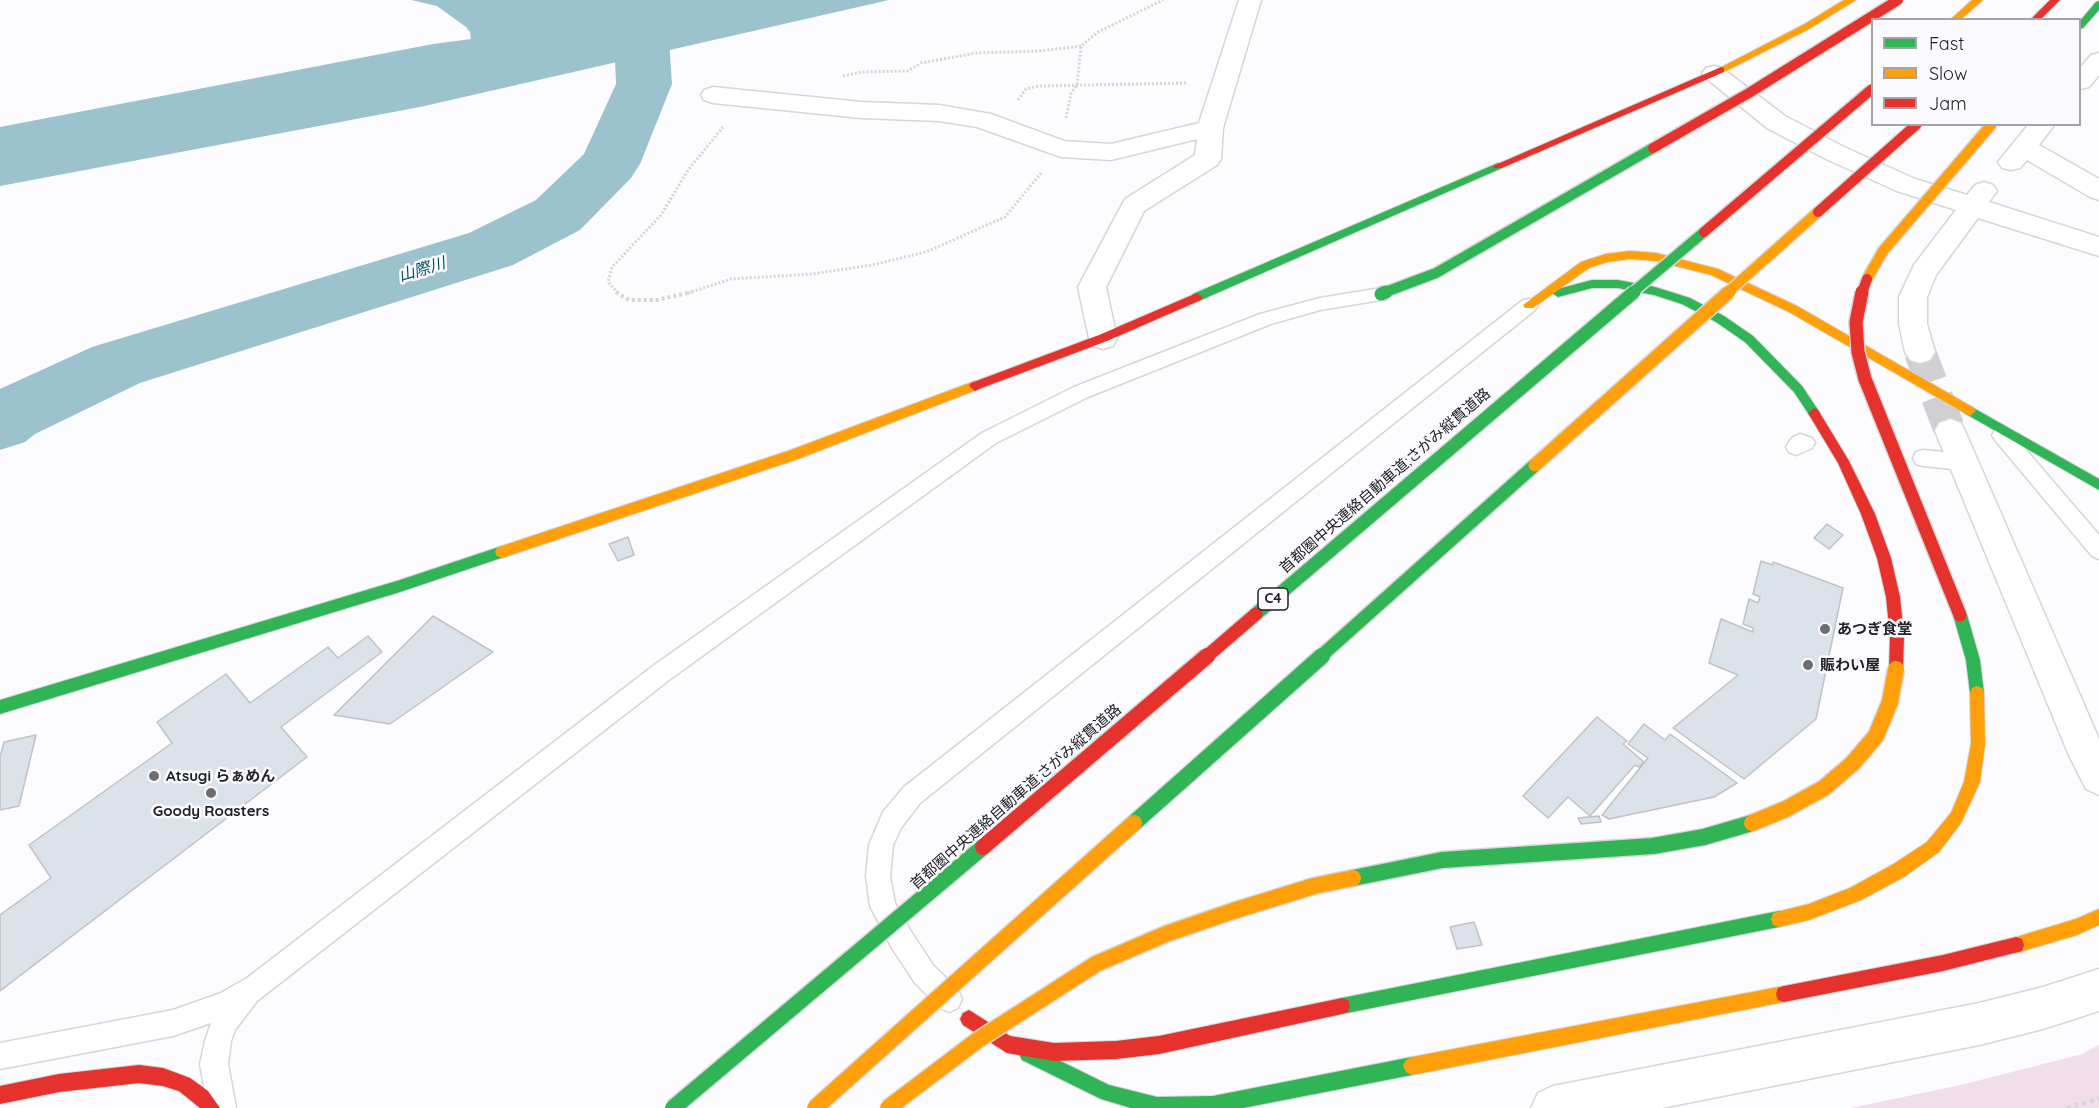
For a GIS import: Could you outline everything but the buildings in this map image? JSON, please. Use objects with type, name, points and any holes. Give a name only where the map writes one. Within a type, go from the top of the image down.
[{"type":"main road","points":[[0,707],[434,575],[793,455],[1103,338],[1714,73],[1806,27],[1851,0]]},
{"type":"main road","points":[[1381,294],[1436,273],[1749,93],[1898,0]]},
{"type":"main road","points":[[1956,18],[1977,0]]},
{"type":"main road","points":[[2036,18],[2055,0]]},
{"type":"main road","points":[[2081,24],[2099,4]]},
{"type":"main road","name":"首都圏中央連絡自動車道;さがみ縦貫道路","points":[[673,1108],[835,973],[1871,89]]},
{"type":"main road","points":[[815,1108],[1915,126]]},
{"type":"main road","points":[[1007,1044],[1054,1052],[1116,1050],[1159,1045],[1238,1027],[1630,951],[1809,912],[1856,894],[1898,871],[1933,847],[1956,818],[1972,782],[1978,744],[1978,702],[1973,660],[1960,615],[1865,379],[1858,352],[1856,322],[1861,295],[1869,274],[1883,251],[1990,126]]},
{"type":"main road","points":[[1529,305],[1568,275],[1585,265],[1606,258],[1630,255],[1656,257],[1714,272],[1753,288],[1793,309],[2099,485]]},
{"type":"main road","points":[[888,1108],[978,1040],[1096,964],[1166,934],[1233,910],[1314,886],[1442,861],[1653,846],[1744,827],[1786,810],[1824,788],[1853,763],[1876,736],[1890,702],[1896,669],[1898,636],[1893,597],[1884,558],[1868,514],[1843,461],[1798,389],[1749,339],[1720,319],[1686,301],[1655,291],[1618,284],[1592,284],[1567,289],[1529,305]]},
{"type":"main road","points":[[969,1019],[1007,1044],[1107,1093],[1157,1106],[1213,1105],[1943,963],[2014,946],[2077,927],[2099,917]]},
{"type":"main road","points":[[0,1095],[59,1083],[139,1074],[163,1077],[184,1084],[202,1097],[211,1108]]},
{"type":"street","points":[[1103,338],[1092,287],[1134,205],[1208,159],[1210,128],[1250,0]]},
{"type":"street","points":[[2081,80],[2099,60]]},
{"type":"street","points":[[1714,73],[1776,122],[1835,153],[1906,185],[1978,199],[2099,231]]},
{"type":"street","points":[[713,95],[861,110],[939,113],[982,120],[1061,149],[1112,152],[1210,128]]},
{"type":"street","points":[[2041,126],[2018,154],[2099,191]]},
{"type":"street","points":[[1978,199],[2099,248]]},
{"type":"street","points":[[1920,352],[1913,324],[1913,297],[1924,272],[1978,199]]},
{"type":"street","points":[[1950,430],[2081,741],[2099,777]]},
{"type":"street","points":[[1553,1108],[1979,1024],[2043,1008],[2099,990]]},
{"type":"lane","points":[[222,1108],[214,1064],[218,1041],[225,1022],[236,1006],[256,987],[661,673],[988,438],[1081,392],[1266,318],[1320,304],[1381,294]]},
{"type":"lane","points":[[969,1019],[924,974],[883,906],[878,876],[880,845],[892,820],[912,795],[1529,305]]},
{"type":"lane","points":[[1989,421],[2019,452],[2099,550]]},
{"type":"lane","points":[[1923,458],[1963,462]]},
{"type":"lane","points":[[0,1056],[173,1023],[204,1014],[256,987]]},
{"type":"path","points":[[787,102],[790,93],[806,84],[862,72],[909,71],[921,63],[976,53],[1039,51],[1059,46],[1081,46],[1098,32],[1163,0]]},
{"type":"path","points":[[758,98],[737,112],[718,132],[688,170],[661,214],[612,267],[608,282],[614,291],[629,300],[657,300],[686,294],[731,279],[812,274],[872,265],[926,252],[1005,217],[1061,149],[1071,93],[1077,85],[1081,46]]},
{"type":"path","points":[[1008,129],[1011,109],[1026,89],[1039,86],[1224,82]]},
{"type":"path","points":[[2067,1108],[2099,1100]]},
{"type":"shaded area","points":[[2099,1045],[2099,1108],[1851,1108],[1965,1084],[2082,1054]]},
{"type":"water","points":[[411,0],[889,0],[420,107],[0,186],[0,127],[433,44],[471,39],[466,27],[437,6]]},
{"type":"waterway","name":"山際川","points":[[0,423],[10,415],[116,365],[491,249],[558,215],[610,164],[644,84],[641,33],[728,0]]},
{"type":"tunnel","points":[[1920,352],[1950,431]]},
{"type":"traffic: fast","points":[[2081,25],[2099,4]]},
{"type":"traffic: fast","points":[[1381,294],[1436,273],[1653,148]]},
{"type":"traffic: fast","points":[[1197,297],[1498,166]]},
{"type":"traffic: fast","points":[[1256,614],[1704,232]]},
{"type":"traffic: fast","points":[[1558,293],[1592,284],[1618,284],[1655,291],[1686,301],[1720,319],[1749,339],[1798,389],[1814,413]]},
{"type":"traffic: fast","points":[[1970,411],[2099,485]]},
{"type":"traffic: fast","points":[[1134,823],[1535,465]]},
{"type":"traffic: fast","points":[[0,707],[400,586],[502,552]]},
{"type":"traffic: fast","points":[[1960,615],[1973,660],[1977,693]]},
{"type":"traffic: fast","points":[[1353,878],[1442,860],[1653,846],[1704,837],[1752,823]]},
{"type":"traffic: fast","points":[[673,1108],[983,847]]},
{"type":"traffic: fast","points":[[1342,1006],[1779,919]]},
{"type":"traffic: fast","points":[[1028,1054],[1107,1093],[1157,1106],[1213,1105],[1412,1066]]},
{"type":"traffic: slow","points":[[1721,70],[1806,27],[1851,0]]},
{"type":"traffic: slow","points":[[1956,18],[1978,0]]},
{"type":"traffic: slow","points":[[1867,279],[1883,251],[1990,126]]},
{"type":"traffic: slow","points":[[1535,465],[1818,212]]},
{"type":"traffic: slow","points":[[1529,305],[1585,265],[1606,258],[1630,255],[1656,257],[1714,272],[1793,309],[1970,411]]},
{"type":"traffic: slow","points":[[502,552],[793,455],[975,386]]},
{"type":"traffic: slow","points":[[1752,823],[1786,809],[1824,788],[1853,763],[1876,736],[1890,702],[1896,669]]},
{"type":"traffic: slow","points":[[1779,919],[1809,912],[1855,894],[1898,871],[1933,847],[1956,818],[1972,782],[1978,744],[1977,693]]},
{"type":"traffic: slow","points":[[815,1108],[1134,823]]},
{"type":"traffic: slow","points":[[888,1108],[978,1040],[1096,964],[1166,934],[1233,911],[1314,886],[1353,878]]},
{"type":"traffic: slow","points":[[2016,945],[2077,927],[2099,917]]},
{"type":"traffic: slow","points":[[1412,1066],[1784,994]]},
{"type":"traffic: jam","points":[[1653,148],[1749,93],[1898,0]]},
{"type":"traffic: jam","points":[[2036,18],[2055,0]]},
{"type":"traffic: jam","points":[[1498,166],[1721,70]]},
{"type":"traffic: jam","points":[[1704,232],[1871,90]]},
{"type":"traffic: jam","points":[[1818,212],[1915,126]]},
{"type":"traffic: jam","points":[[1867,279],[1861,295],[1856,322],[1858,352],[1865,379],[1960,615]]},
{"type":"traffic: jam","points":[[975,386],[1103,338],[1197,297]]},
{"type":"traffic: jam","points":[[1814,413],[1843,461],[1868,514],[1884,558],[1893,597],[1897,636],[1896,669]]},
{"type":"traffic: jam","points":[[983,847],[1256,614]]},
{"type":"traffic: jam","points":[[1784,994],[1943,963],[2016,945]]},
{"type":"traffic: jam","points":[[969,1019],[1007,1044],[1054,1052],[1116,1050],[1159,1045],[1342,1006]]},
{"type":"traffic: jam","points":[[0,1095],[59,1083],[139,1074],[163,1077],[184,1084],[202,1097],[211,1108]]},
{"type":"place","name":"あつぎ食堂","points":[[1825,629]]},
{"type":"place","name":"賑わい屋","points":[[1808,665]]},
{"type":"place","name":"Atsugi らぁめん","points":[[154,776]]},
{"type":"place","name":"Goody Roasters","points":[[211,793]]}]
